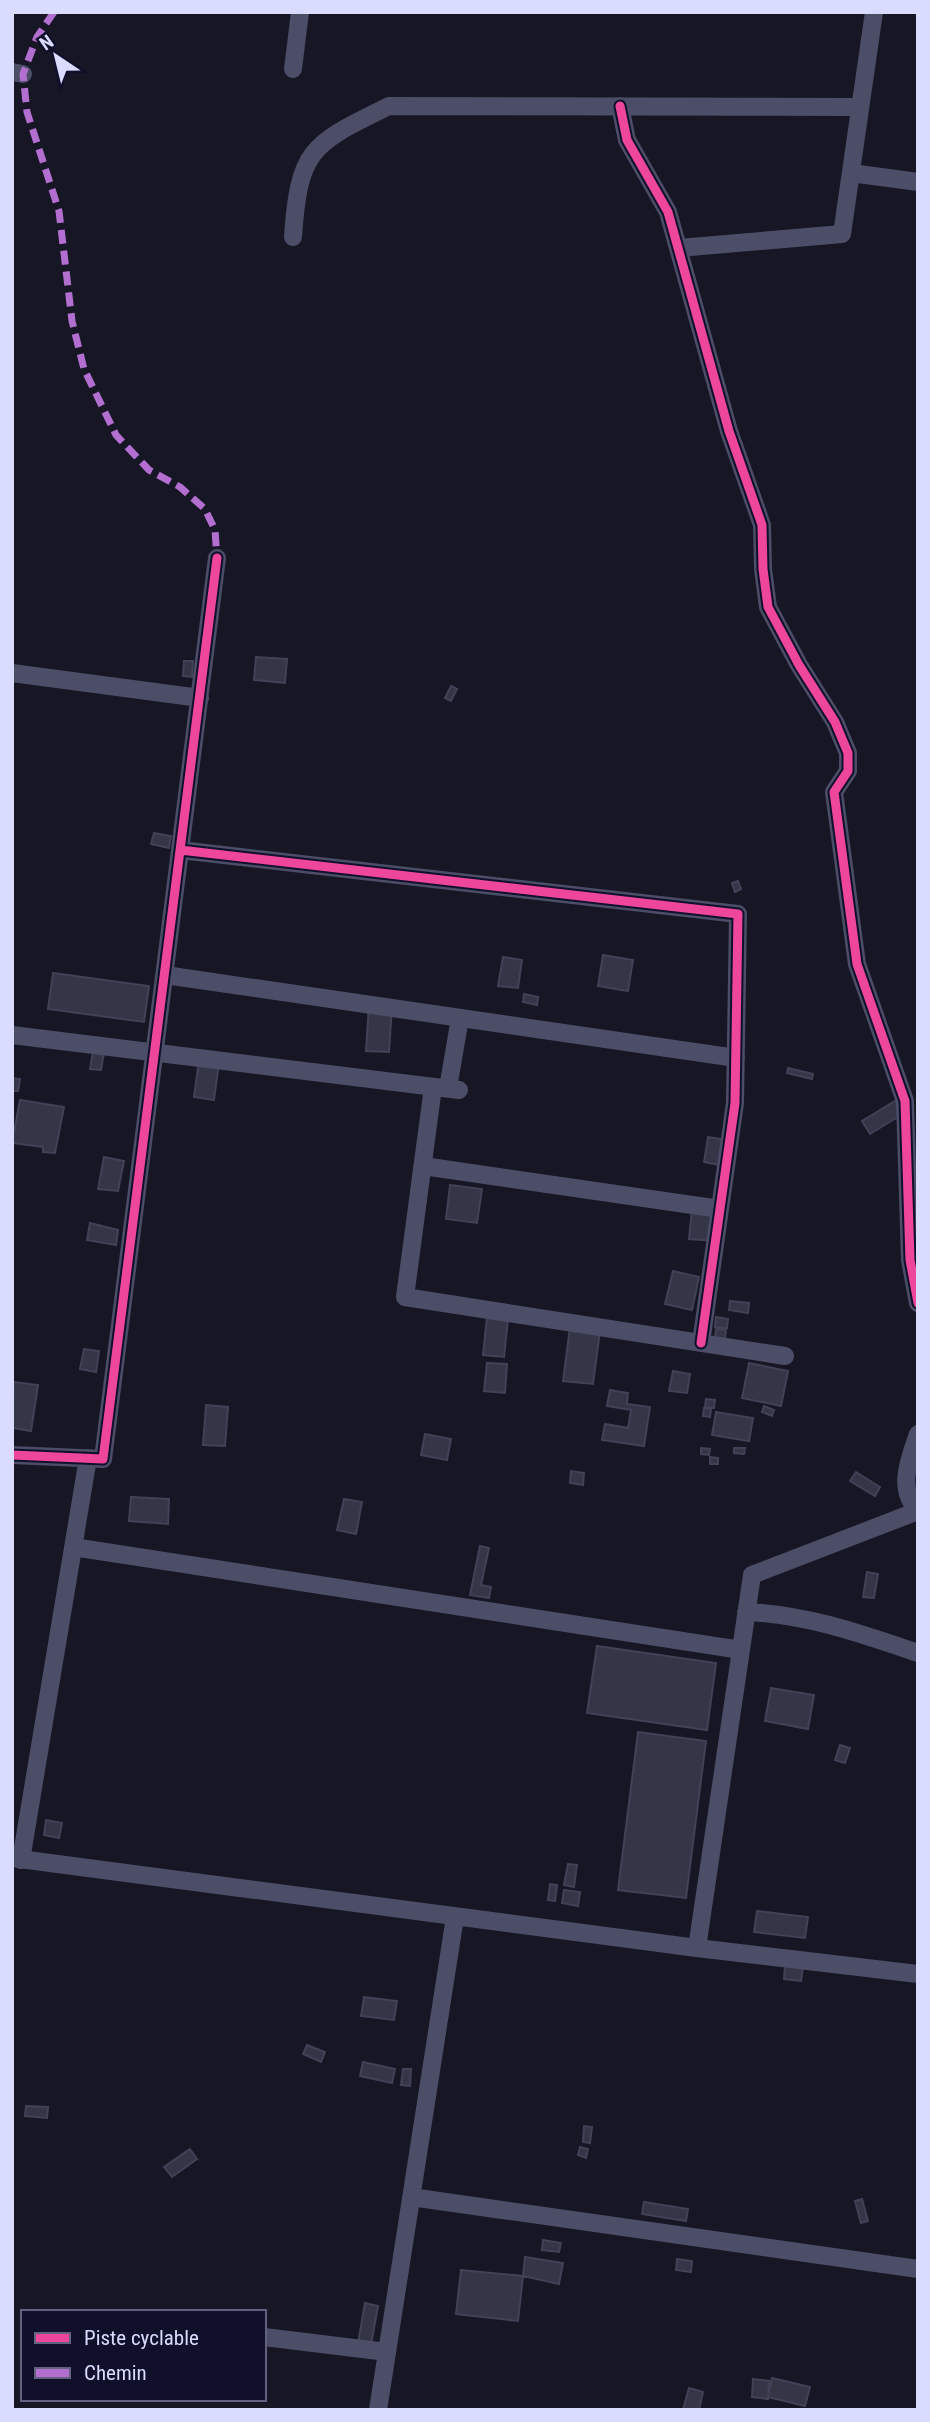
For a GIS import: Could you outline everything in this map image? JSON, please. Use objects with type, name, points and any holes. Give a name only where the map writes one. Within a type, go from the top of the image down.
[{"type":"street","points":[[293,69],[300,12]]},
{"type":"street","points":[[679,248],[842,234],[874,12]]},
{"type":"street","points":[[293,237],[296,191],[310,155],[339,130],[389,106],[860,107]]},
{"type":"street","points":[[620,106],[627,140],[668,212],[729,431],[762,525],[763,569],[768,607],[799,665],[835,722],[848,753],[848,771],[834,792],[857,964],[905,1101],[910,1260],[918,1303]]},
{"type":"street","points":[[851,173],[918,182]]},
{"type":"street","points":[[12,1455],[103,1460],[217,558]]},
{"type":"street","points":[[12,673],[200,698]]},
{"type":"street","points":[[180,850],[738,914],[735,1103],[701,1343]]},
{"type":"street","points":[[165,975],[736,1058]]},
{"type":"street","points":[[460,1018],[447,1088],[422,1166],[405,1297],[785,1356]]},
{"type":"street","points":[[12,1035],[447,1088]]},
{"type":"street","points":[[422,1166],[720,1209]]},
{"type":"street","points":[[696,1948],[752,1575],[918,1510],[911,1503],[905,1477],[918,1434]]},
{"type":"street","points":[[88,1458],[17,1859],[696,1948],[918,1974]]},
{"type":"street","points":[[73,1547],[741,1650]]},
{"type":"street","points":[[746,1612],[776,1613],[842,1627],[918,1653]]},
{"type":"street","points":[[378,2410],[455,1916]]},
{"type":"street","points":[[411,2197],[918,2269]]},
{"type":"street","points":[[266,2337],[387,2352]]},
{"type":"building","points":[[256,657],[287,659],[285,683],[254,680]]},
{"type":"building","points":[[184,661],[193,661],[192,677],[183,676]]},
{"type":"building","points":[[451,686],[457,689],[451,701],[445,698]]},
{"type":"building","points":[[154,833],[171,836],[169,848],[151,844]]},
{"type":"building","points":[[738,881],[741,889],[735,892],[732,883]]},
{"type":"building","points":[[603,955],[633,960],[628,991],[598,986]]},
{"type":"building","points":[[503,957],[522,960],[518,988],[498,986]]},
{"type":"building","points":[[53,973],[149,986],[144,1022],[48,1009]]},
{"type":"building","points":[[524,994],[538,997],[537,1005],[523,1002]]},
{"type":"building","points":[[369,1005],[392,1006],[389,1052],[366,1051]]},
{"type":"building","points":[[95,1039],[106,1041],[101,1070],[90,1069]]},
{"type":"building","points":[[200,1053],[220,1055],[214,1100],[194,1097]]},
{"type":"building","points":[[788,1068],[813,1074],[812,1079],[787,1073]]},
{"type":"building","points":[[12,1078],[20,1079],[18,1091],[12,1091]]},
{"type":"building","points":[[898,1099],[906,1112],[870,1134],[862,1121]]},
{"type":"building","points":[[20,1100],[64,1107],[55,1153],[43,1152],[43,1147],[12,1143]]},
{"type":"building","points":[[708,1137],[728,1140],[724,1166],[704,1162]]},
{"type":"building","points":[[104,1157],[124,1161],[118,1191],[98,1189]]},
{"type":"building","points":[[450,1185],[482,1189],[477,1223],[446,1219]]},
{"type":"building","points":[[692,1209],[718,1211],[716,1241],[689,1239]]},
{"type":"building","points":[[90,1223],[118,1230],[116,1245],[87,1240]]},
{"type":"building","points":[[673,1271],[699,1277],[692,1310],[665,1304]]},
{"type":"building","points":[[730,1301],[749,1303],[748,1313],[729,1310]]},
{"type":"building","points":[[488,1307],[509,1309],[504,1357],[483,1355]]},
{"type":"building","points":[[716,1317],[728,1319],[727,1328],[715,1327]]},
{"type":"building","points":[[570,1327],[600,1331],[593,1384],[563,1381]]},
{"type":"building","points":[[716,1329],[726,1330],[725,1339],[715,1338]]},
{"type":"building","points":[[84,1349],[99,1351],[96,1372],[80,1369]]},
{"type":"building","points":[[487,1363],[507,1364],[505,1393],[484,1391]]},
{"type":"building","points":[[749,1363],[788,1371],[781,1406],[742,1398]]},
{"type":"building","points":[[673,1371],[690,1374],[687,1393],[669,1391]]},
{"type":"building","points":[[14,1382],[38,1385],[31,1431],[12,1428]]},
{"type":"building","points":[[610,1390],[628,1393],[627,1404],[650,1407],[644,1446],[602,1440],[605,1424],[628,1428],[631,1410],[607,1406]]},
{"type":"building","points":[[706,1399],[715,1400],[714,1408],[705,1407]]},
{"type":"building","points":[[206,1405],[228,1407],[225,1446],[203,1445]]},
{"type":"building","points":[[764,1406],[774,1410],[772,1416],[762,1412]]},
{"type":"building","points":[[704,1408],[711,1409],[710,1417],[703,1416]]},
{"type":"building","points":[[716,1412],[753,1418],[749,1441],[712,1435]]},
{"type":"building","points":[[425,1434],[451,1439],[447,1460],[421,1455]]},
{"type":"building","points":[[701,1448],[710,1449],[709,1455],[701,1454]]},
{"type":"building","points":[[734,1448],[745,1448],[744,1454],[734,1453]]},
{"type":"building","points":[[710,1457],[718,1458],[718,1464],[710,1464]]},
{"type":"building","points":[[571,1471],[584,1473],[583,1485],[570,1483]]},
{"type":"building","points":[[856,1472],[880,1487],[875,1496],[850,1481]]},
{"type":"building","points":[[131,1497],[169,1499],[168,1524],[129,1521]]},
{"type":"building","points":[[344,1499],[362,1502],[356,1534],[337,1530]]},
{"type":"building","points":[[480,1546],[489,1548],[481,1585],[491,1587],[489,1598],[470,1595]]},
{"type":"building","points":[[867,1572],[878,1574],[874,1598],[863,1597]]},
{"type":"building","points":[[597,1646],[716,1663],[707,1730],[587,1713]]},
{"type":"building","points":[[771,1688],[814,1695],[808,1729],[765,1721]]},
{"type":"building","points":[[638,1732],[706,1741],[686,1898],[618,1890]]},
{"type":"building","points":[[840,1745],[850,1748],[845,1763],[835,1760]]},
{"type":"building","points":[[46,1820],[62,1823],[59,1838],[44,1835]]},
{"type":"building","points":[[568,1864],[577,1865],[574,1887],[564,1885]]},
{"type":"building","points":[[550,1884],[557,1885],[555,1901],[548,1900]]},
{"type":"building","points":[[564,1890],[580,1892],[578,1906],[562,1903]]},
{"type":"building","points":[[757,1911],[808,1917],[805,1938],[754,1932]]},
{"type":"building","points":[[785,1965],[803,1967],[801,1981],[784,1979]]},
{"type":"building","points":[[364,1997],[397,2001],[394,2020],[361,2016]]},
{"type":"building","points":[[307,2045],[325,2052],[321,2062],[303,2054]]},
{"type":"building","points":[[363,2062],[395,2069],[392,2083],[360,2076]]},
{"type":"building","points":[[403,2069],[411,2069],[410,2086],[401,2085]]},
{"type":"building","points":[[26,2106],[48,2107],[47,2118],[25,2116]]},
{"type":"building","points":[[584,2126],[592,2127],[590,2143],[583,2142]]},
{"type":"building","points":[[580,2147],[588,2149],[586,2158],[578,2155]]},
{"type":"building","points":[[190,2149],[197,2159],[172,2177],[164,2167]]},
{"type":"building","points":[[862,2199],[868,2221],[861,2223],[855,2201]]},
{"type":"building","points":[[644,2202],[688,2209],[686,2221],[642,2214]]},
{"type":"building","points":[[543,2240],[561,2243],[559,2252],[542,2250]]},
{"type":"building","points":[[525,2257],[563,2263],[559,2284],[523,2276]]},
{"type":"building","points":[[677,2259],[692,2261],[691,2272],[676,2270]]},
{"type":"building","points":[[461,2270],[523,2276],[518,2321],[456,2314]]},
{"type":"building","points":[[365,2303],[378,2306],[371,2345],[358,2343]]},
{"type":"building","points":[[772,2378],[810,2387],[805,2406],[768,2397]]},
{"type":"building","points":[[753,2379],[769,2381],[768,2399],[752,2397]]},
{"type":"building","points":[[689,2388],[703,2392],[699,2410],[683,2410]]},
{"type":"marked path","points":[[54,12],[37,37],[23,74],[27,112],[59,211],[72,321],[84,369],[116,435],[149,470],[180,487],[205,509],[215,530],[217,558]]},
{"type":"cycle path","points":[[620,106],[627,140],[668,212],[729,431],[762,525],[763,569],[768,607],[799,665],[835,722],[848,753],[848,771],[834,792],[857,964],[905,1101],[910,1260],[918,1303]]},
{"type":"cycle path","points":[[12,1455],[103,1459],[217,558]]},
{"type":"cycle path","points":[[180,850],[738,914],[735,1103],[701,1343]]}]
